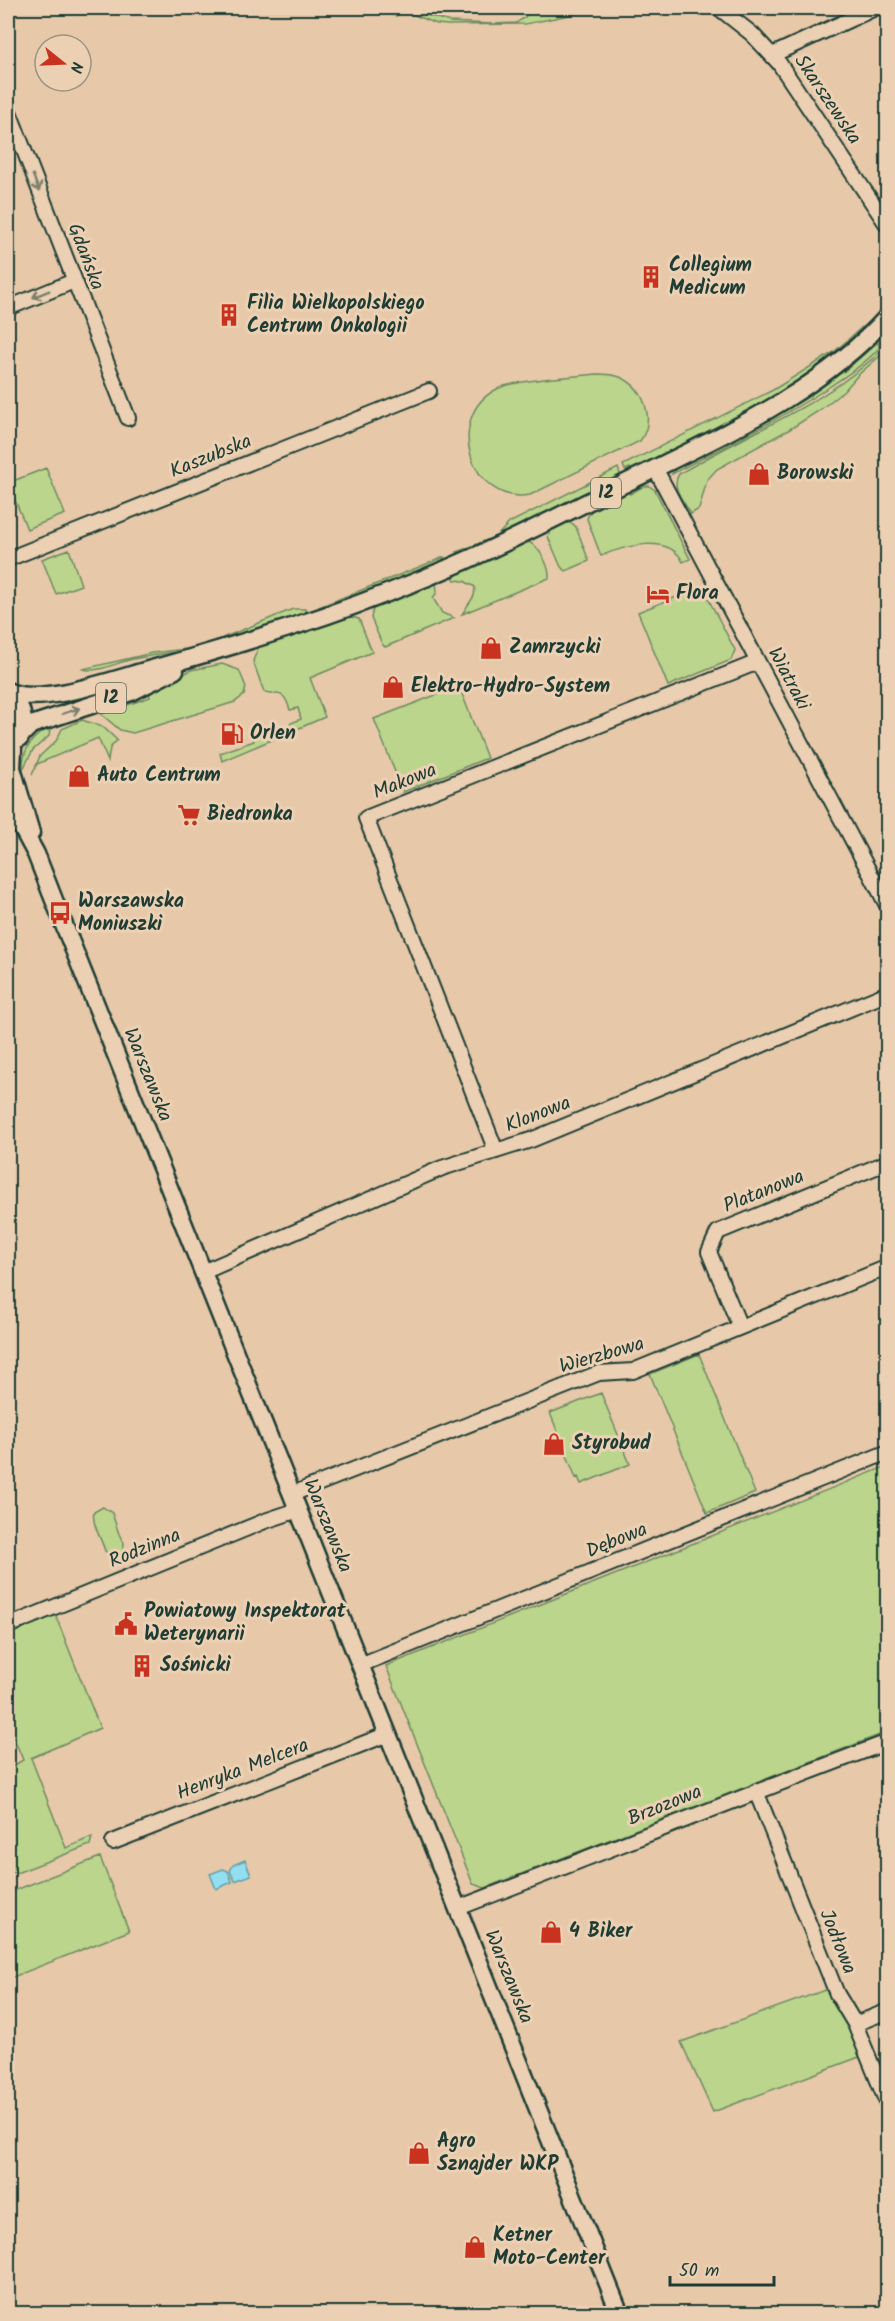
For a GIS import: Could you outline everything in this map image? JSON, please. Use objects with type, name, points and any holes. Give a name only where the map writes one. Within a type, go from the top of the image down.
[{"type":"main road","name":"12","points":[[9,691],[27,696],[59,693],[212,652],[326,615],[425,578],[500,545],[745,423],[795,394],[844,359],[888,316]]},
{"type":"main road","name":"12","points":[[14,746],[31,725],[131,692],[212,652]]},
{"type":"main road","name":"12","points":[[9,691],[21,709],[23,723],[14,746]]},
{"type":"main road","name":"Warszawska","points":[[14,746],[12,768],[27,812],[36,854]]},
{"type":"main road","name":"Warszawska","points":[[8,802],[36,854],[620,2313]]},
{"type":"street","name":"Skarszewska","points":[[719,8],[752,34],[772,55],[888,226]]},
{"type":"street","points":[[772,55],[875,8]]},
{"type":"street","name":"Gdańska","points":[[8,109],[128,418]]},
{"type":"street","points":[[8,308],[74,281]]},
{"type":"street","name":"Kaszubska","points":[[8,559],[429,391]]},
{"type":"street","name":"Wiatraki","points":[[656,468],[888,907]]},
{"type":"street","name":"Makowa","points":[[496,1152],[366,818],[758,662]]},
{"type":"street","name":"Klonowa","points":[[203,1272],[442,1168],[542,1135],[888,993]]},
{"type":"street","name":"Platanowa","points":[[740,1327],[710,1251],[718,1232],[888,1162]]},
{"type":"street","name":"Wierzbowa","points":[[295,1502],[599,1373],[633,1371],[888,1267]]},
{"type":"street","name":"Dębowa","points":[[360,1665],[888,1452]]},
{"type":"street","name":"Rodzinna","points":[[8,1626],[255,1525],[295,1502]]},
{"type":"street","name":"Henryka Melcera","points":[[113,1842],[388,1734]]},
{"type":"street","name":"Brzozowa","points":[[458,1908],[756,1791],[888,1742]]},
{"type":"street","name":"Jodłowa","points":[[756,1791],[837,1994],[855,2024],[888,2105]]},
{"type":"street","points":[[855,2024],[888,2011]]},
{"type":"green space","points":[[375,8],[404,8],[450,22],[493,24],[516,23],[532,8],[572,8],[580,13],[525,24],[447,25],[437,24],[399,9],[396,16]]},
{"type":"green space","points":[[862,327],[837,351],[811,371],[754,408],[632,471],[630,468],[625,470],[623,465],[773,390],[834,352]]},
{"type":"green space","points":[[878,342],[879,348],[868,359],[829,387],[771,422],[672,474],[677,466],[794,404],[846,370]]},
{"type":"green space","points":[[887,345],[887,350],[858,375],[844,391],[817,412],[717,469],[707,480],[699,509],[691,514],[677,489],[679,474],[814,401],[864,366]]},
{"type":"green space","points":[[596,374],[620,377],[636,388],[645,404],[647,414],[645,432],[640,441],[530,495],[509,495],[492,487],[479,473],[471,456],[468,437],[471,418],[480,402],[497,389],[506,386]]},
{"type":"green space","points":[[46,468],[65,514],[27,529],[8,483]]},
{"type":"green space","points":[[618,468],[621,477],[460,554],[457,552],[497,536],[509,523]]},
{"type":"green space","points":[[644,486],[655,490],[690,559],[683,562],[668,547],[645,544],[601,556],[587,519],[589,514],[604,502],[628,490],[630,494]]},
{"type":"green space","points":[[565,522],[576,527],[589,561],[566,571],[561,567],[548,537],[552,529]]},
{"type":"green space","points":[[528,542],[536,547],[543,557],[549,578],[462,614],[474,596],[475,587],[464,581],[455,580],[452,575]]},
{"type":"green space","points":[[69,549],[81,585],[56,594],[42,559]]},
{"type":"green space","points":[[444,557],[445,561],[322,609],[319,607]]},
{"type":"green space","points":[[436,582],[437,592],[433,598],[442,613],[454,618],[385,647],[371,618],[373,609]]},
{"type":"green space","points":[[702,587],[735,650],[731,660],[668,686],[638,612]]},
{"type":"green space","points":[[293,609],[305,609],[305,614],[203,646]]},
{"type":"green space","points":[[347,616],[359,619],[372,652],[310,678],[325,717],[222,761],[220,753],[254,741],[252,733],[264,729],[279,734],[291,723],[301,719],[298,708],[290,710],[283,696],[264,692],[253,661],[259,646]]},
{"type":"green space","points":[[194,648],[129,660],[100,669],[83,669],[152,653]]},
{"type":"green space","points":[[222,664],[239,670],[246,687],[244,695],[235,702],[133,733],[120,730],[101,714],[150,697],[149,693],[191,670]]},
{"type":"green space","points":[[459,686],[487,758],[403,792],[374,719]]},
{"type":"green space","points":[[82,720],[103,727],[117,740],[110,748],[108,761],[98,738],[37,764],[32,775],[40,756],[56,741],[62,729]]},
{"type":"green space","points":[[50,728],[49,736],[33,750],[23,769],[24,756],[29,744]]},
{"type":"green space","points":[[699,1354],[755,1493],[707,1513],[650,1374]]},
{"type":"green space","points":[[601,1393],[630,1464],[581,1484],[578,1477],[576,1478],[550,1413]]},
{"type":"green space","points":[[887,1466],[887,1732],[485,1888],[473,1884],[386,1666]]},
{"type":"green space","points":[[103,1507],[112,1513],[124,1543],[123,1552],[112,1556],[105,1551],[93,1516],[94,1512]]},
{"type":"green space","points":[[55,1614],[100,1728],[31,1758],[66,1848],[92,1837],[90,1845],[19,1872],[8,1873],[8,1769],[23,1760],[8,1724],[8,1633]]},
{"type":"green space","points":[[100,1857],[129,1931],[8,1979],[8,1893]]},
{"type":"green space","points":[[825,1990],[838,2001],[862,2056],[713,2112],[681,2042]]},
{"type":"water","points":[[245,1860],[251,1875],[235,1881],[230,1871],[233,1865]]},
{"type":"water","points":[[223,1869],[228,1871],[232,1882],[216,1889],[210,1874]]},
{"type":"place","name":"Collegium Medicum","points":[[651,277]]},
{"type":"place","name":"Filia Wielkopolskiego Centrum Onkologii","points":[[229,315]]},
{"type":"place","name":"Borowski","points":[[759,474]]},
{"type":"place","name":"Flora","points":[[658,594]]},
{"type":"place","name":"Zamrzycki","points":[[491,648]]},
{"type":"place","name":"Elektro-Hydro-System","points":[[393,687]]},
{"type":"place","name":"Orlen","points":[[232,734]]},
{"type":"place","name":"Auto Centrum","points":[[79,776]]},
{"type":"place","name":"Biedronka","points":[[189,815]]},
{"type":"place","name":"Warszawska Moniuszki","points":[[60,913]]},
{"type":"place","name":"Styrobud","points":[[554,1444]]},
{"type":"place","name":"Powiatowy Inspektorat Weterynarii","points":[[126,1624]]},
{"type":"place","name":"Sośnicki","points":[[142,1666]]},
{"type":"place","name":"4 Biker","points":[[551,1932]]},
{"type":"place","name":"Agro Sznajder WKP","points":[[419,2153]]},
{"type":"place","name":"Ketner Moto-Center","points":[[475,2247]]}]
